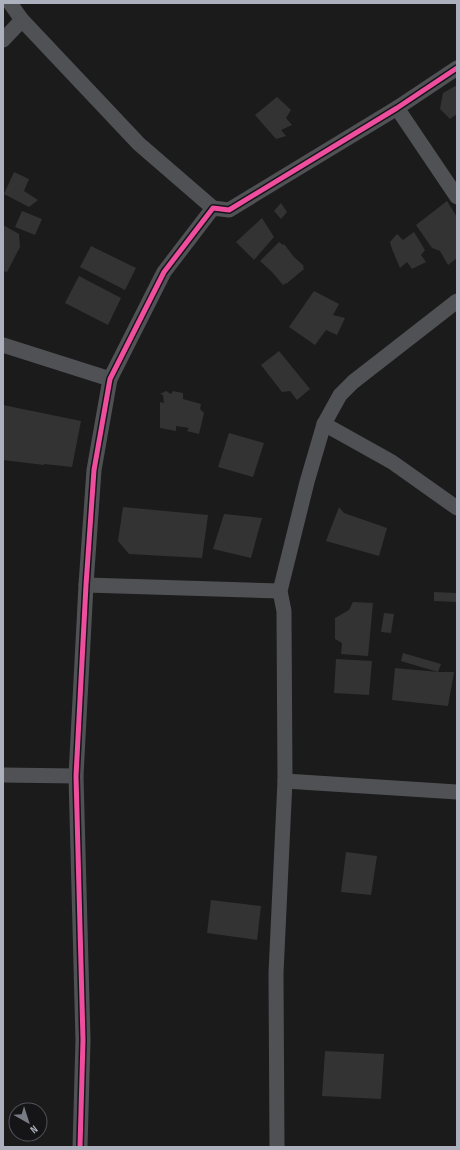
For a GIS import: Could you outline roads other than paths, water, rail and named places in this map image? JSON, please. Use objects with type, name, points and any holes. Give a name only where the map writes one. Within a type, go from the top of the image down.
[{"type":"street","points":[[10,3],[22,20],[139,144],[213,208],[229,210],[397,108],[457,68]]},
{"type":"street","points":[[3,40],[22,20]]},
{"type":"street","points":[[397,108],[457,197]]},
{"type":"street","points":[[80,1147],[83,1040],[76,776],[86,585],[94,470],[110,379],[164,272],[213,208]]},
{"type":"street","points":[[277,1147],[276,972],[285,781],[284,611],[280,591],[307,482],[324,424],[340,395],[353,382],[457,301]]},
{"type":"street","points":[[3,345],[110,379]]},
{"type":"street","points":[[324,424],[392,462],[457,508]]},
{"type":"street","points":[[86,585],[280,591]]},
{"type":"street","points":[[3,775],[76,776]]},
{"type":"street","points":[[285,781],[457,792]]}]
